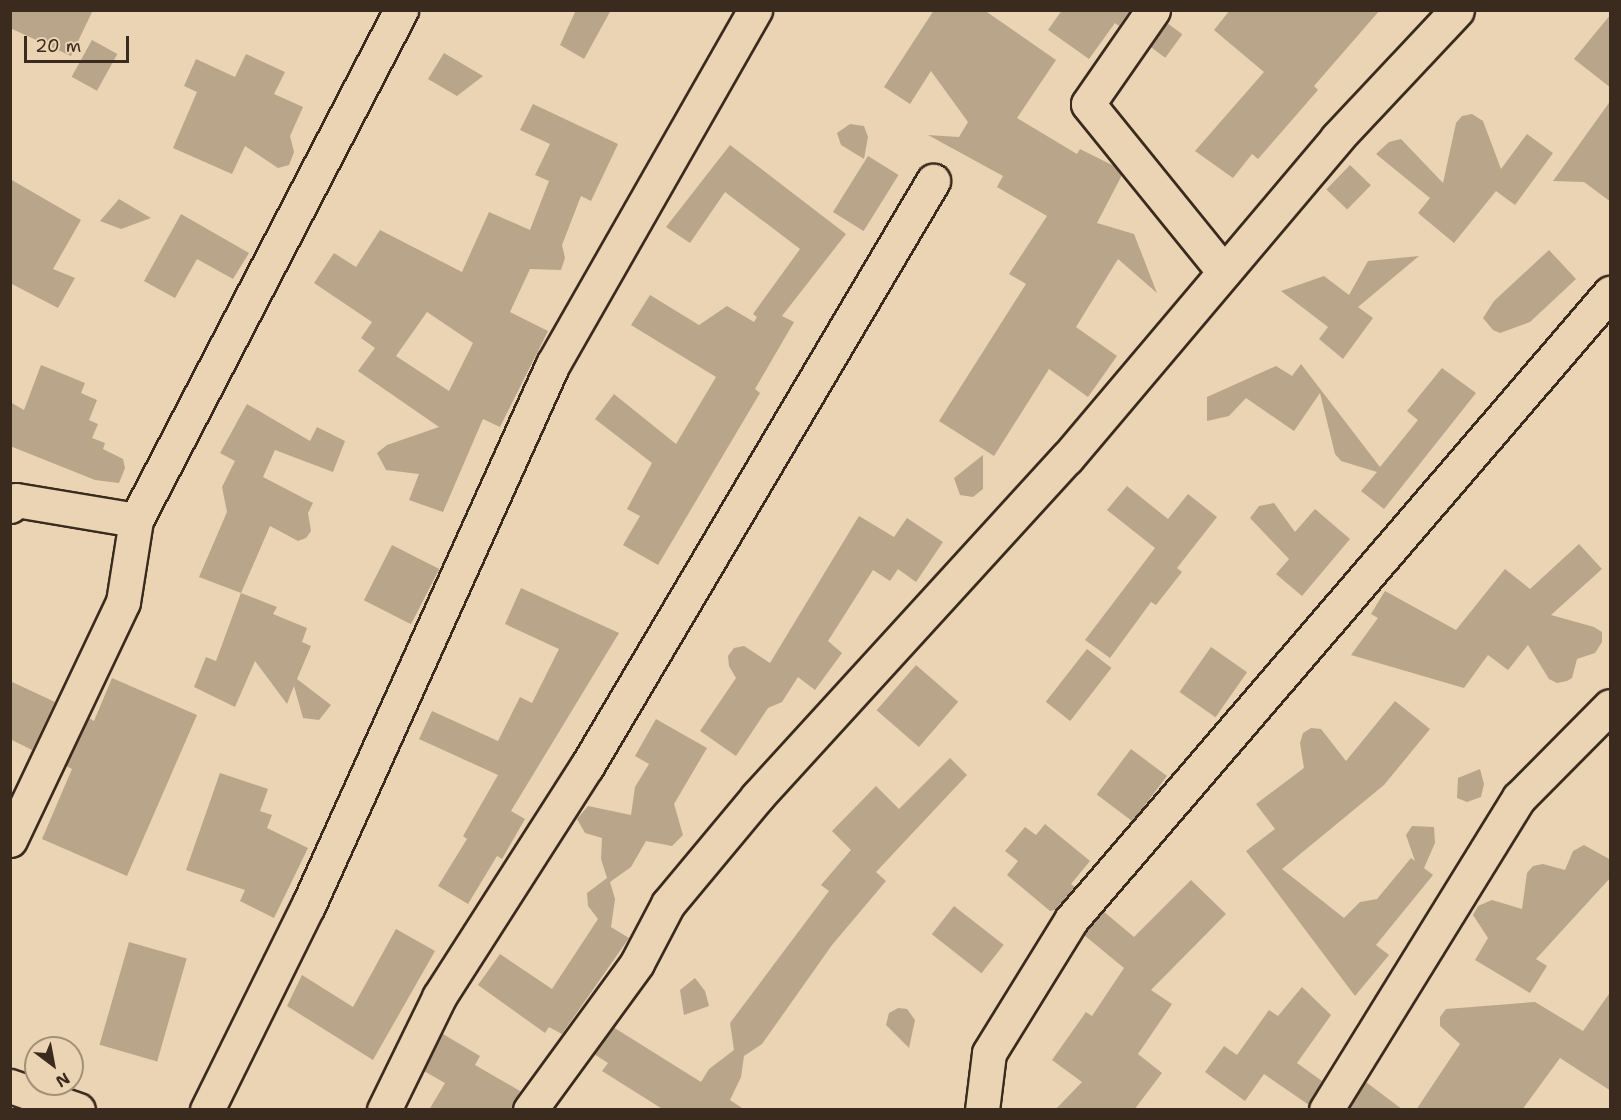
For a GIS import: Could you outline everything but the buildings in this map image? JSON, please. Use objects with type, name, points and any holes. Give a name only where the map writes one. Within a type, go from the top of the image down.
[{"type":"street","points":[[10,840],[123,602],[136,520],[401,10]]},
{"type":"street","points":[[207,1110],[308,906],[553,364],[755,10]]},
{"type":"street","points":[[1153,10],[1088,104],[1224,272]]},
{"type":"street","points":[[530,1110],[637,963],[668,904],[757,797],[1067,458],[1337,138],[1457,10]]},
{"type":"street","points":[[384,1110],[439,997],[587,766],[933,181]]},
{"type":"street","points":[[982,1110],[989,1053],[1071,920],[1611,293]]},
{"type":"street","points":[[10,506],[16,500],[136,520]]},
{"type":"street","points":[[1326,1110],[1519,798],[1611,706]]},
{"type":"street","points":[[10,1086],[78,1110]]}]
